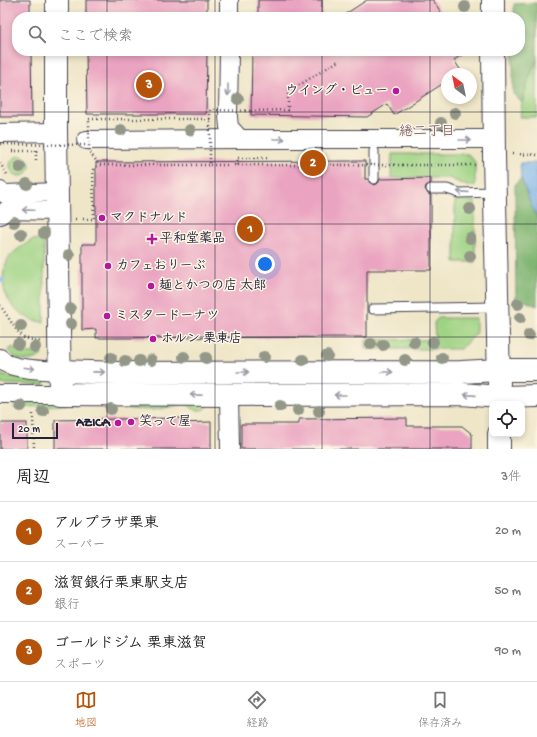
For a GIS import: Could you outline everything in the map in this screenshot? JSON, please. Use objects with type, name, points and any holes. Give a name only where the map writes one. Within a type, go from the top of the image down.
[{"type":"street","points":[[57,0],[57,12]]},
{"type":"street","points":[[229,0],[229,12]]},
{"type":"street","points":[[493,0],[493,12]]},
{"type":"street","points":[[56,56],[56,132],[63,207],[60,394]]},
{"type":"street","points":[[229,56],[228,116],[230,127],[240,139]]},
{"type":"street","points":[[493,56],[500,147],[494,155],[499,400]]},
{"type":"street","points":[[0,133],[56,132]]},
{"type":"street","points":[[87,143],[240,139],[500,147]]},
{"type":"street","points":[[4,184],[5,194],[63,207]]},
{"type":"street","points":[[0,215],[7,210],[63,207]]},
{"type":"street","points":[[0,358],[3,362],[9,365],[30,369],[118,373],[461,372],[537,370]]},
{"type":"street","points":[[0,394],[462,394],[499,400],[537,396]]},
{"type":"street","points":[[229,395],[230,449]]},
{"type":"street","points":[[499,437],[499,449]]},
{"type":"lane","points":[[374,151],[374,179]]},
{"type":"lane","points":[[431,189],[447,189],[459,192],[494,192]]},
{"type":"lane","points":[[373,309],[497,307]]},
{"type":"path","points":[[210,165],[210,110],[288,110],[288,92],[340,60]]},
{"type":"path","points":[[99,165],[89,151],[87,143],[89,119],[210,119]]},
{"type":"path","points":[[0,144],[87,143]]},
{"type":"path","points":[[500,147],[537,155]]},
{"type":"path","points":[[237,165],[237,158],[269,158]]},
{"type":"path","points":[[0,163],[4,184]]},
{"type":"path","points":[[63,207],[94,219],[93,170],[99,165],[478,165]]},
{"type":"path","points":[[0,305],[14,328],[24,338],[47,342]]},
{"type":"path","points":[[33,414],[34,449]]},
{"type":"green space","points":[[537,3],[537,60],[529,78],[522,103],[513,94],[513,56],[525,56],[525,12],[514,12],[514,4]]},
{"type":"green space","points":[[537,60],[537,117],[520,117],[522,102],[530,74]]},
{"type":"green space","points":[[392,154],[468,154],[475,162],[475,186],[467,186],[449,178],[391,178]]},
{"type":"green space","points":[[20,156],[27,159],[30,166],[27,173],[20,176],[13,173],[10,166],[13,159]]},
{"type":"green space","points":[[521,178],[537,218],[537,306],[525,301],[516,300],[515,185]]},
{"type":"green space","points":[[455,200],[475,201],[475,262],[455,262]]},
{"type":"green space","points":[[44,238],[44,322],[34,321],[13,307],[5,294],[3,280],[4,268],[9,257],[32,240]]},
{"type":"green space","points":[[439,318],[476,318],[476,334],[460,349],[366,349],[366,339],[435,340],[434,323]]},
{"type":"green space","points":[[13,347],[22,353],[32,353],[39,350],[42,355],[38,358],[29,360],[20,359],[11,354],[8,350]]},
{"type":"green space","points":[[0,374],[4,376],[45,377],[44,385],[0,384]]},
{"type":"green space","points":[[15,401],[77,402],[77,404],[14,408]]},
{"type":"green space","points":[[99,402],[210,402],[206,408],[200,410],[193,409],[188,404],[146,410],[99,405]]},
{"type":"water","points":[[520,163],[537,163],[537,218],[521,178]]},
{"type":"building","points":[[0,0],[30,0],[30,12],[12,12],[12,56],[31,56],[32,117],[0,117]]},
{"type":"building","points":[[86,0],[207,0],[207,12],[86,12]]},
{"type":"building","points":[[258,0],[322,0],[322,12],[258,12]]},
{"type":"building","points":[[367,0],[433,0],[441,12],[349,12]]},
{"type":"building","points":[[86,56],[207,56],[206,114],[87,114]]},
{"type":"building","points":[[252,56],[460,56],[454,60],[459,68],[441,68],[441,85],[394,115],[387,104],[367,117],[251,115]]},
{"type":"building","points":[[365,161],[365,179],[368,179],[369,182],[374,185],[379,182],[380,179],[431,178],[431,183],[426,186],[425,189],[428,194],[431,195],[431,270],[367,270],[367,337],[96,338],[96,329],[82,330],[82,244],[96,244],[96,162]]},
{"type":"building","points":[[180,418],[180,423],[211,422],[211,449],[55,449],[55,420]]},
{"type":"building","points":[[407,418],[407,426],[462,426],[472,434],[472,449],[241,449],[241,424],[299,424],[299,419]]},
{"type":"building","points":[[0,423],[27,423],[27,449],[0,449]]},
{"type":"place","name":"ゴールドジム 栗東滋賀","points":[[149,85]]},
{"type":"place","name":"ウイング・ビュー","points":[[396,91]]},
{"type":"place","name":"滋賀銀行栗東駅支店","points":[[313,163]]},
{"type":"place","name":"マクドナルド","points":[[102,218]]},
{"type":"place","name":"アルプラザ栗東","points":[[250,229]]},
{"type":"place","name":"平和堂薬品","points":[[152,239]]},
{"type":"place","name":"カフェおりーぶ","points":[[108,266]]},
{"type":"place","name":"麺とかつの店 太郎","points":[[151,286]]},
{"type":"place","name":"ミスタードーナツ","points":[[107,316]]},
{"type":"place","name":"ホルン 栗東店","points":[[153,339]]},
{"type":"place","name":"笑って屋","points":[[131,422]]},
{"type":"place","name":"AZICA","points":[[118,423]]},
{"type":"district","name":"綣二丁目","points":[[427,132]]}]
